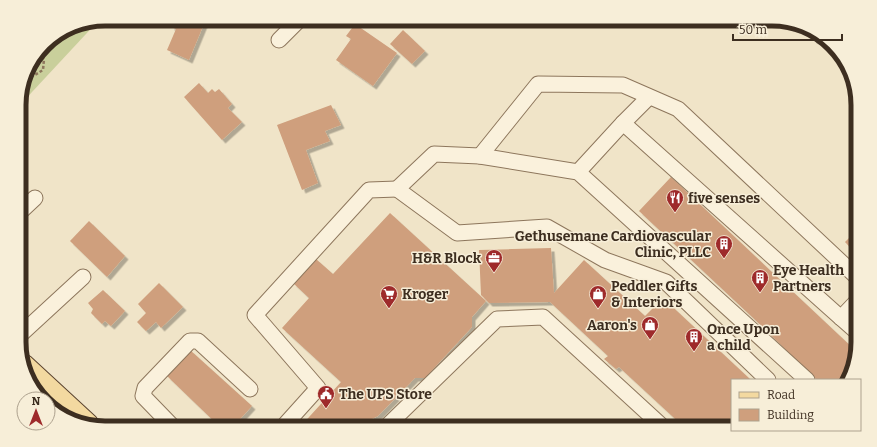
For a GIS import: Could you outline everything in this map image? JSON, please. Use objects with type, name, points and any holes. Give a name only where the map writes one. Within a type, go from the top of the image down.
[{"type":"main road","points":[[32,371],[82,417]]},
{"type":"street","points":[[279,40],[293,26]]},
{"type":"street","points":[[480,156],[538,84],[623,85],[678,109],[851,271]]},
{"type":"street","points":[[578,172],[649,97]]},
{"type":"street","points":[[623,123],[851,327]]},
{"type":"street","points":[[397,189],[434,154],[480,156],[578,172],[806,379]]},
{"type":"street","points":[[288,421],[318,388],[255,315],[369,190],[397,189],[457,232],[547,227],[605,260],[666,282],[767,379]]},
{"type":"street","points":[[26,208],[35,198]]},
{"type":"street","points":[[26,329],[83,277]]},
{"type":"street","points":[[841,318],[851,307]]},
{"type":"street","points":[[392,421],[497,319],[543,317],[656,421]]},
{"type":"street","points":[[162,421],[143,396],[145,388],[190,341],[198,341],[250,388]]},
{"type":"path","points":[[32,76],[43,70],[44,59],[42,57]]},
{"type":"green space","points":[[92,28],[26,98],[32,75],[39,61],[49,49],[70,34]]},
{"type":"building","points":[[203,26],[189,60],[167,50],[176,29],[171,27]]},
{"type":"building","points":[[354,26],[358,26],[397,53],[373,86],[336,60],[351,39],[346,36]]},
{"type":"building","points":[[403,30],[425,51],[412,64],[390,44]]},
{"type":"building","points":[[199,83],[208,93],[212,89],[215,92],[219,89],[232,104],[228,108],[242,122],[222,140],[184,97]]},
{"type":"building","points":[[331,105],[341,125],[325,131],[330,141],[306,150],[318,183],[302,190],[277,125]]},
{"type":"building","points":[[671,177],[851,346],[847,367],[842,379],[816,379],[639,211]]},
{"type":"building","name":"Kroger","points":[[390,213],[486,301],[472,317],[472,327],[425,378],[415,378],[378,416],[368,421],[305,421],[341,382],[282,328],[309,298],[293,283],[316,259],[333,274]]},
{"type":"building","points":[[89,221],[125,256],[107,277],[70,241]]},
{"type":"building","points":[[851,236],[851,248],[845,242]]},
{"type":"building","points":[[551,248],[554,293],[584,260],[645,316],[663,298],[750,379],[731,379],[731,421],[677,421],[619,367],[616,369],[604,359],[608,356],[550,302],[489,303],[481,295],[479,250]]},
{"type":"building","points":[[159,283],[183,307],[161,328],[156,322],[146,331],[137,322],[146,313],[138,304]]},
{"type":"building","points":[[103,290],[125,311],[111,326],[105,321],[102,324],[91,313],[93,309],[88,303]]},
{"type":"building","points":[[190,350],[252,406],[238,421],[214,421],[167,376]]},
{"type":"place","name":"five senses","points":[[675,213]]},
{"type":"place","name":"Gethusemane Cardiovascular Clinic, PLLC","points":[[724,259]]},
{"type":"place","name":"H&R Block","points":[[494,273]]},
{"type":"place","name":"Eye Health Partners","points":[[760,293]]},
{"type":"place","name":"Kroger","points":[[389,309]]},
{"type":"place","name":"Peddler Gifts & Interiors","points":[[598,309]]},
{"type":"place","name":"Aaron's","points":[[650,340]]},
{"type":"place","name":"Once Upon a child","points":[[694,352]]},
{"type":"place","name":"The UPS Store","points":[[326,409]]}]
